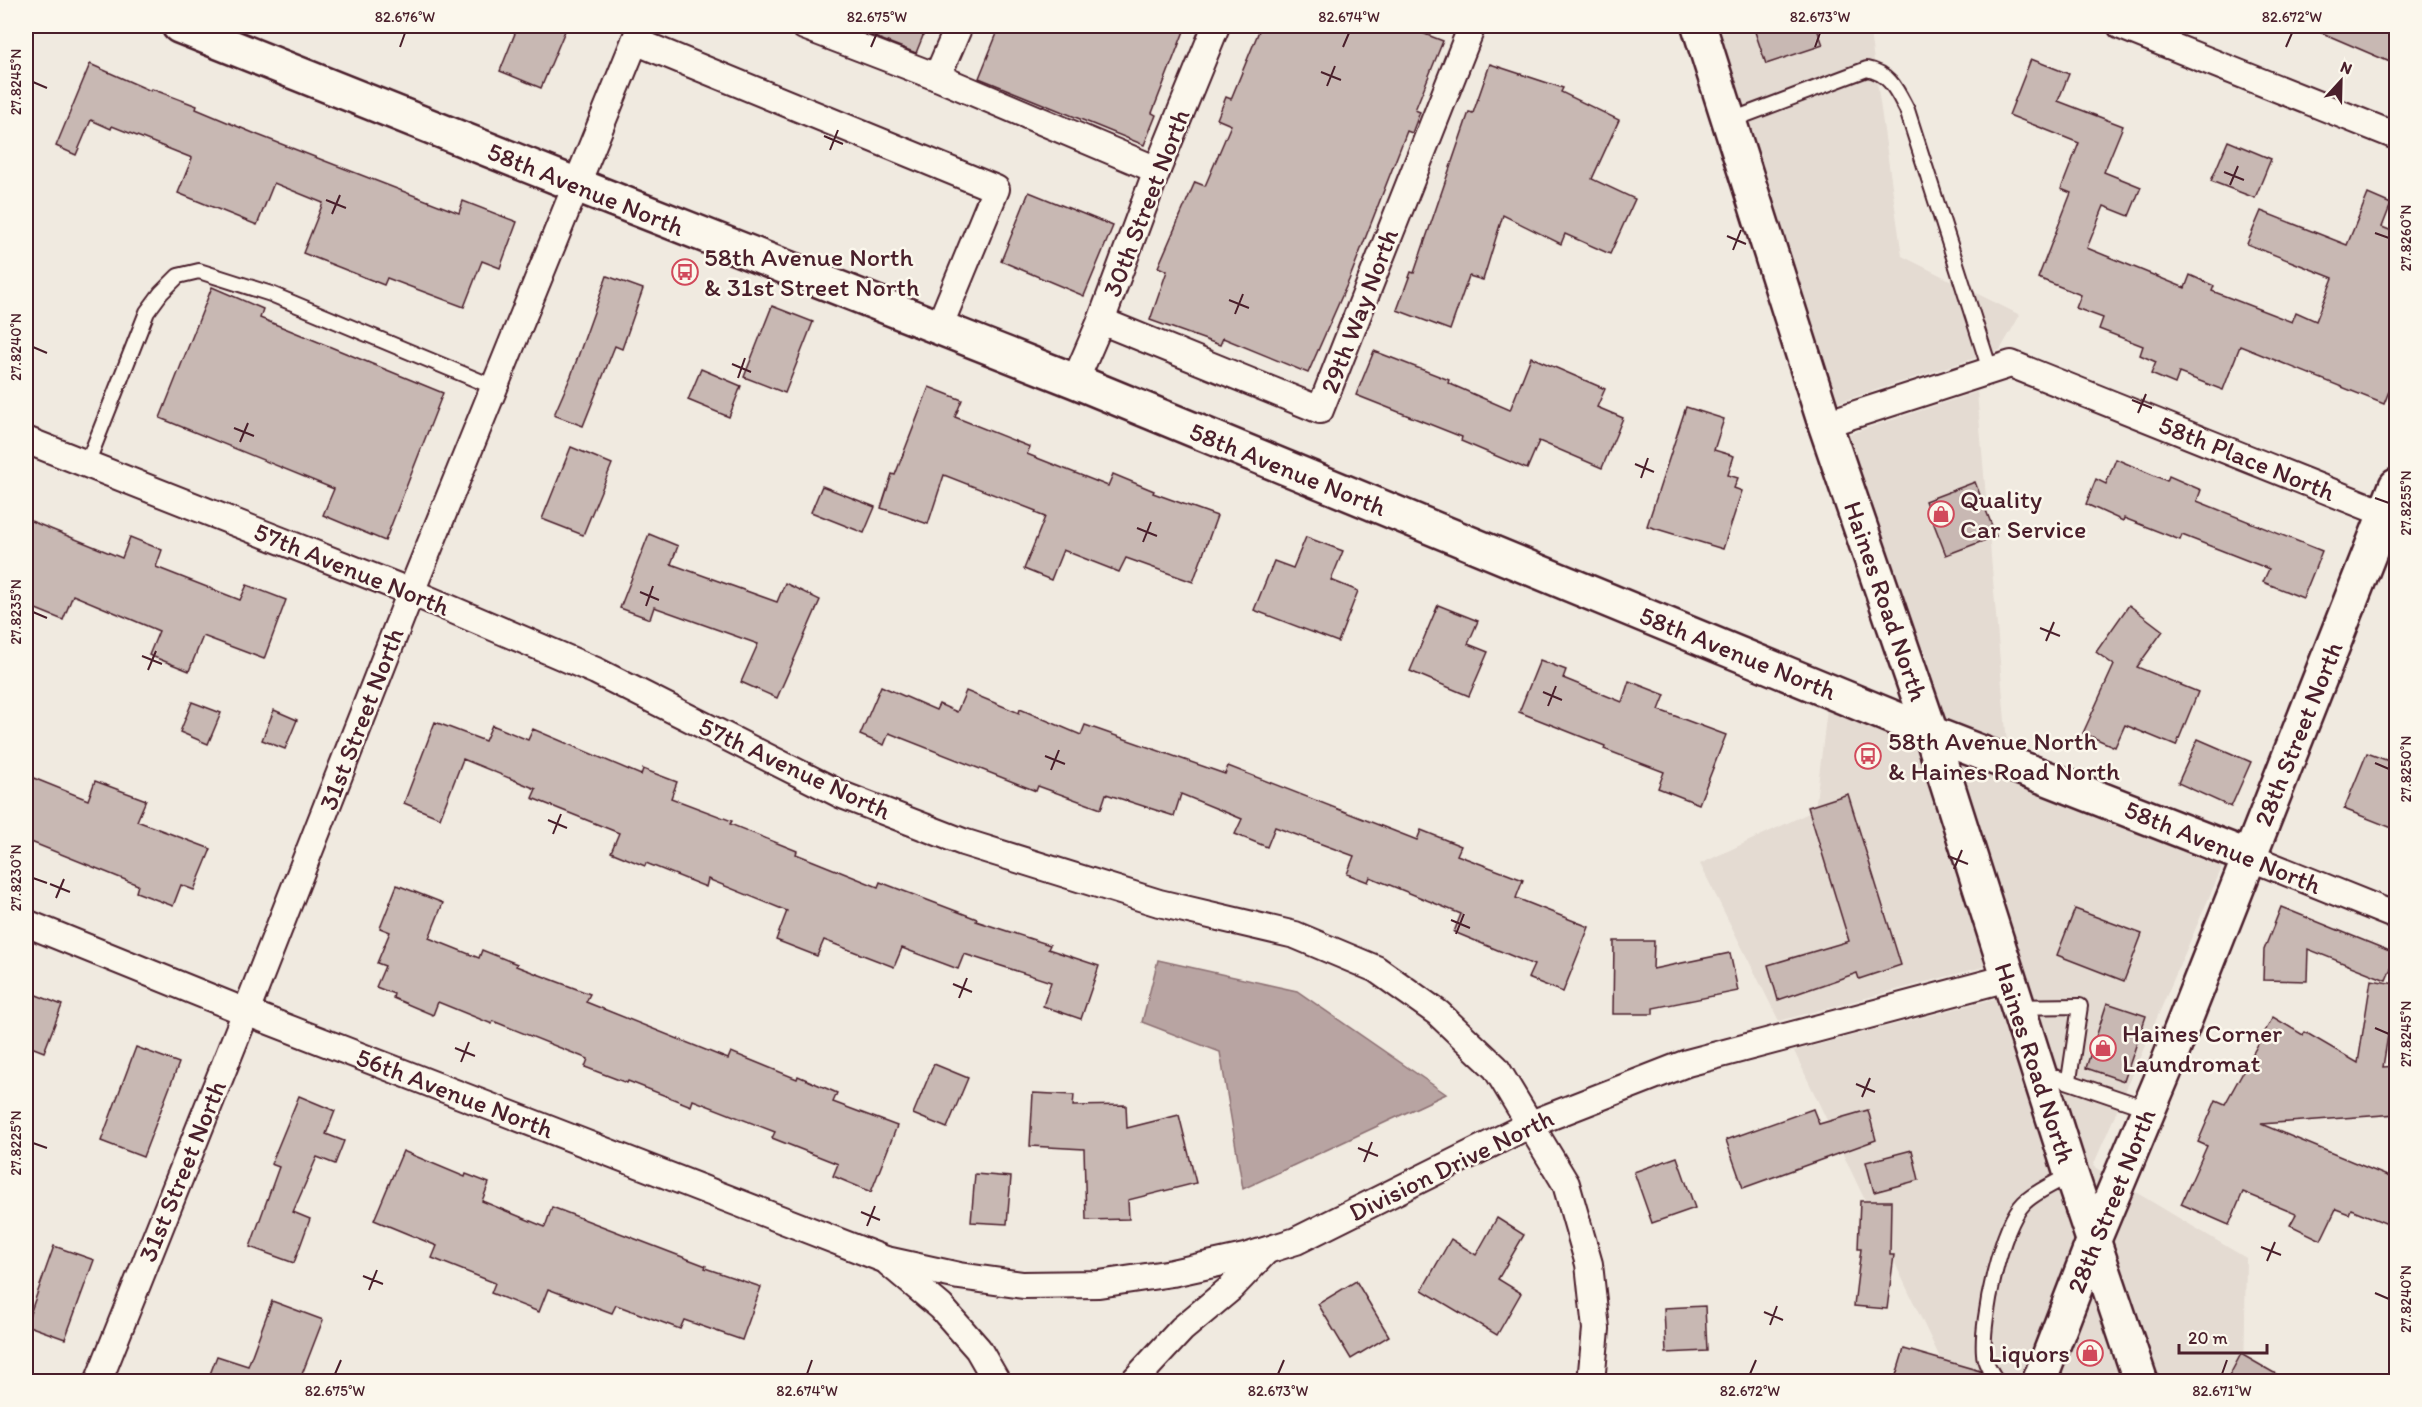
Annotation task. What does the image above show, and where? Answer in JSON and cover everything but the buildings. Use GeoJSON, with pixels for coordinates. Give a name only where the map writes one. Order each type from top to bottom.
{"type":"FeatureCollection","features":[{"type":"Feature","properties":{"kind":"street","name":"58th Avenue North"},"geometry":{"type":"LineString","coordinates":[[179,26],[1075,381],[1931,733],[2397,916]]}},
{"type":"Feature","properties":{"kind":"street"},"geometry":{"type":"LineString","coordinates":[[804,26],[938,77],[1157,170]]}},
{"type":"Feature","properties":{"kind":"street"},"geometry":{"type":"LineString","coordinates":[[938,77],[959,26]]}},
{"type":"Feature","properties":{"kind":"street","name":"30th Street North"},"geometry":{"type":"LineString","coordinates":[[1075,381],[1101,321],[1157,170],[1216,26]]}},
{"type":"Feature","properties":{"kind":"street","name":"29th Way North"},"geometry":{"type":"LineString","coordinates":[[1101,321],[1320,410],[1472,26]]}},
{"type":"Feature","properties":{"kind":"street","name":"Haines Road North"},"geometry":{"type":"LineString","coordinates":[[1699,26],[1825,424],[1931,733],[2012,992],[2053,1076],[2071,1174],[2141,1382]]}},
{"type":"Feature","properties":{"kind":"street"},"geometry":{"type":"LineString","coordinates":[[2121,26],[2397,136]]}},
{"type":"Feature","properties":{"kind":"street","name":"31st Street North"},"geometry":{"type":"LineString","coordinates":[[98,1382],[411,592],[638,33]]}},
{"type":"Feature","properties":{"kind":"street"},"geometry":{"type":"LineString","coordinates":[[638,33],[996,189],[939,327]]}},
{"type":"Feature","properties":{"kind":"street","name":"58th Place North"},"geometry":{"type":"LineString","coordinates":[[1825,424],[2011,364],[2393,506]]}},
{"type":"Feature","properties":{"kind":"street","name":"57th Avenue North"},"geometry":{"type":"LineString","coordinates":[[26,440],[411,592],[596,671],[853,800],[963,842],[1159,903],[1295,935],[1376,969],[1438,1013],[1496,1068],[1566,1184],[1589,1264],[1596,1329],[1591,1382]]}},
{"type":"Feature","properties":{"kind":"street","name":"28th Street North"},"geometry":{"type":"LineString","coordinates":[[2039,1382],[2093,1242],[2393,506]]}},
{"type":"Feature","properties":{"kind":"street","name":"56th Avenue North"},"geometry":{"type":"LineString","coordinates":[[26,923],[246,1012],[886,1260]]}},
{"type":"Feature","properties":{"kind":"street","name":"Division Drive North"},"geometry":{"type":"LineString","coordinates":[[886,1260],[959,1276],[1023,1285],[1099,1284],[1172,1273],[1296,1241],[1531,1124],[1687,1063],[2012,992]]}},
{"type":"Feature","properties":{"kind":"street"},"geometry":{"type":"LineString","coordinates":[[1133,1382],[1182,1329],[1230,1288],[1267,1250]]}},
{"type":"Feature","properties":{"kind":"street"},"geometry":{"type":"LineString","coordinates":[[886,1260],[942,1307],[978,1349],[997,1382]]}},
{"type":"Feature","properties":{"kind":"lane"},"geometry":{"type":"LineString","coordinates":[[1729,121],[1867,69],[1878,71],[1892,81],[1907,110],[1990,370]]}},
{"type":"Feature","properties":{"kind":"lane"},"geometry":{"type":"LineString","coordinates":[[87,464],[147,312],[178,276],[199,271],[271,294],[494,387]]}},
{"type":"Feature","properties":{"kind":"lane"},"geometry":{"type":"LineString","coordinates":[[2012,992],[2080,1006],[2053,1076],[2149,1109]]}},
{"type":"Feature","properties":{"kind":"lane"},"geometry":{"type":"LineString","coordinates":[[1997,1382],[1984,1355],[1984,1325],[2000,1252],[2012,1218],[2024,1202],[2071,1174]]}},
{"type":"Feature","properties":{"kind":"shaded area"},"geometry":{"type":"Polygon","coordinates":[[[1716,26],[1869,26],[1902,256],[2020,315],[2000,350],[1836,403],[1716,26]]]}},
{"type":"Feature","properties":{"kind":"shaded area"},"geometry":{"type":"Polygon","coordinates":[[[1977,392],[2007,744],[1944,719],[1846,435],[1977,392]]]}},
{"type":"Feature","properties":{"kind":"shaded area"},"geometry":{"type":"Polygon","coordinates":[[[1827,709],[1919,746],[1987,966],[1779,1021],[1700,864],[1815,810],[1827,709]]]}},
{"type":"Feature","properties":{"kind":"shaded area"},"geometry":{"type":"Polygon","coordinates":[[[1957,761],[2223,865],[2093,1166],[2105,1174],[2096,1197],[1957,761]]]}},
{"type":"Feature","properties":{"kind":"shaded area"},"geometry":{"type":"Polygon","coordinates":[[[1158,960],[1297,991],[1446,1094],[1243,1189],[1220,1052],[1142,1022],[1158,960]]]}},
{"type":"Feature","properties":{"kind":"shaded area"},"geometry":{"type":"Polygon","coordinates":[[[1997,998],[2076,1242],[2023,1381],[1951,1381],[1794,1051],[1997,998]]]}},
{"type":"Feature","properties":{"kind":"shaded area"},"geometry":{"type":"Polygon","coordinates":[[[2132,1190],[2246,1258],[2244,1381],[2158,1381],[2110,1241],[2132,1190]]]}},
{"type":"Feature","properties":{"kind":"shaded area"},"geometry":{"type":"Polygon","coordinates":[[[2092,1287],[2124,1381],[2056,1381],[2092,1287]]]}},
{"type":"Feature","properties":{"kind":"place","name":"58th Avenue North & 31st Street North"},"geometry":{"type":"Point","coordinates":[685,272]}},
{"type":"Feature","properties":{"kind":"place","name":"Quality Car Service"},"geometry":{"type":"Point","coordinates":[1941,514]}},
{"type":"Feature","properties":{"kind":"place","name":"58th Avenue North & Haines Road North"},"geometry":{"type":"Point","coordinates":[1868,756]}},
{"type":"Feature","properties":{"kind":"place","name":"Haines Corner Laundromat"},"geometry":{"type":"Point","coordinates":[2103,1048]}},
{"type":"Feature","properties":{"kind":"place","name":"Liquors"},"geometry":{"type":"Point","coordinates":[2090,1353]}}]}
